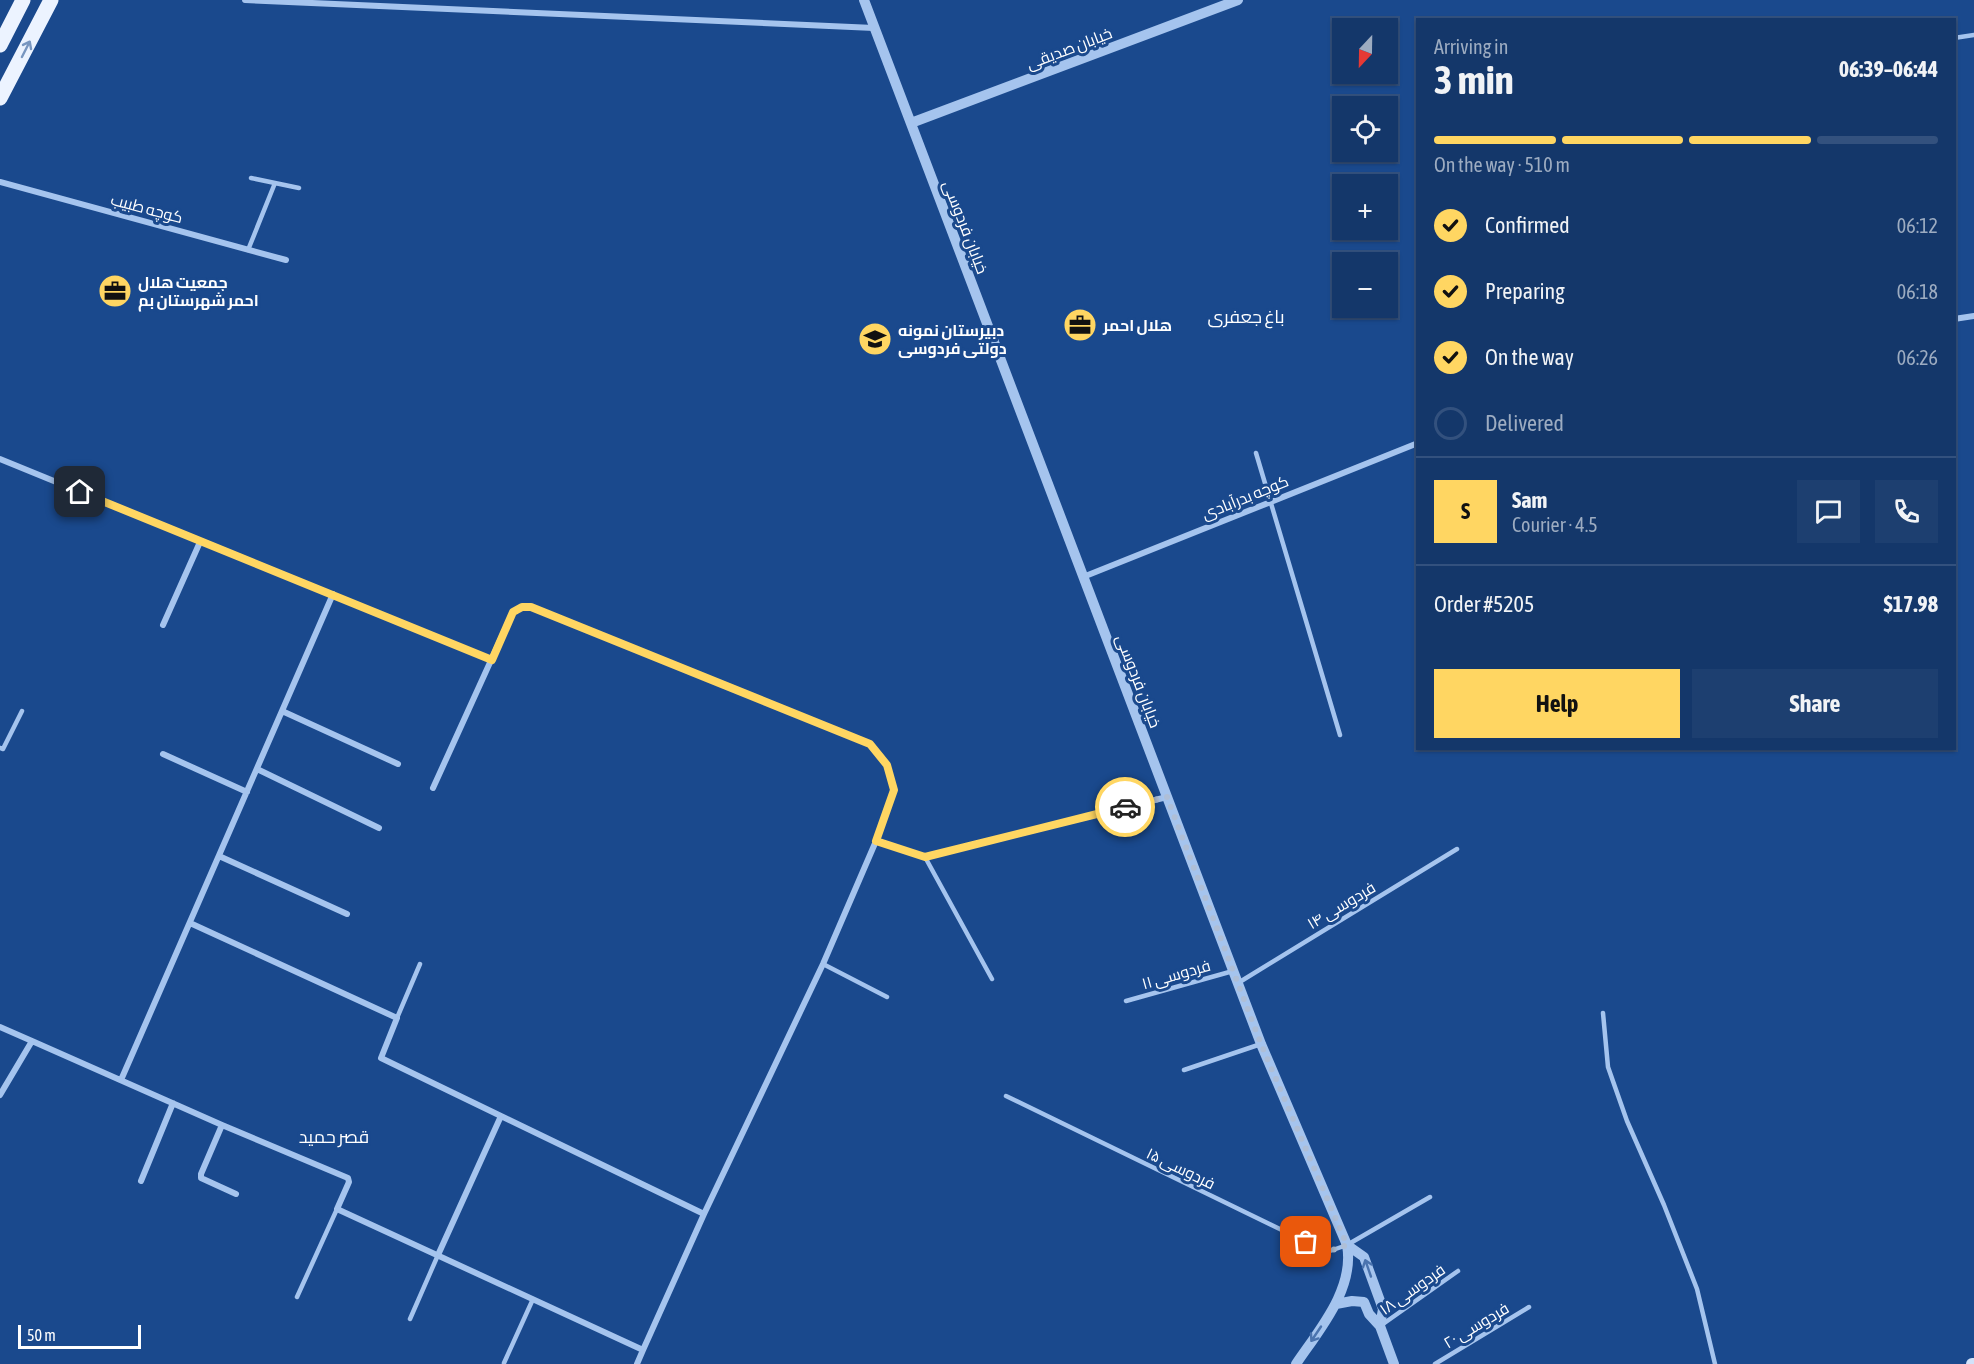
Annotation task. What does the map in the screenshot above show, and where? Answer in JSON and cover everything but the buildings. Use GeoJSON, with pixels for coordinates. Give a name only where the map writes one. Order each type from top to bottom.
{"type":"FeatureCollection","features":[{"type":"Feature","properties":{"kind":"main road"},"geometry":{"type":"LineString","coordinates":[[0,45],[23,0]]}},
{"type":"Feature","properties":{"kind":"main road"},"geometry":{"type":"LineString","coordinates":[[0,98],[51,0]]}},
{"type":"Feature","properties":{"kind":"street"},"geometry":{"type":"LineString","coordinates":[[245,0],[874,28]]}},
{"type":"Feature","properties":{"kind":"street","name":"خیابان فردوسی"},"geometry":{"type":"LineString","coordinates":[[864,0],[1261,1044],[1347,1245],[1364,1257],[1383,1309],[1380,1326],[1394,1364]]}},
{"type":"Feature","properties":{"kind":"street","name":"خیابان صدیقی"},"geometry":{"type":"LineString","coordinates":[[910,123],[1238,0]]}},
{"type":"Feature","properties":{"kind":"street","name":"کوچه طبیب"},"geometry":{"type":"LineString","coordinates":[[0,182],[286,260]]}},
{"type":"Feature","properties":{"kind":"street"},"geometry":{"type":"LineString","coordinates":[[1956,319],[1974,316]]}},
{"type":"Feature","properties":{"kind":"street","name":"کوچه بدرآبادی"},"geometry":{"type":"LineString","coordinates":[[1083,577],[1416,444]]}},
{"type":"Feature","properties":{"kind":"street"},"geometry":{"type":"LineString","coordinates":[[0,459],[492,660]]}},
{"type":"Feature","properties":{"kind":"street"},"geometry":{"type":"LineString","coordinates":[[162,625],[200,542]]}},
{"type":"Feature","properties":{"kind":"street"},"geometry":{"type":"LineString","coordinates":[[121,1080],[333,594]]}},
{"type":"Feature","properties":{"kind":"street"},"geometry":{"type":"LineString","coordinates":[[433,788],[513,612],[522,607],[531,607],[870,744],[887,765],[894,790],[876,841],[823,963],[704,1214],[637,1364]]}},
{"type":"Feature","properties":{"kind":"street"},"geometry":{"type":"LineString","coordinates":[[282,711],[398,764]]}},
{"type":"Feature","properties":{"kind":"street"},"geometry":{"type":"LineString","coordinates":[[163,754],[247,792]]}},
{"type":"Feature","properties":{"kind":"street"},"geometry":{"type":"LineString","coordinates":[[257,769],[379,828]]}},
{"type":"Feature","properties":{"kind":"street"},"geometry":{"type":"LineString","coordinates":[[876,841],[925,857],[1167,797]]}},
{"type":"Feature","properties":{"kind":"street"},"geometry":{"type":"LineString","coordinates":[[219,856],[347,914]]}},
{"type":"Feature","properties":{"kind":"street"},"geometry":{"type":"LineString","coordinates":[[190,923],[398,1018],[381,1058],[704,1214]]}},
{"type":"Feature","properties":{"kind":"street"},"geometry":{"type":"LineString","coordinates":[[0,1027],[348,1178],[349,1182],[337,1209],[643,1350]]}},
{"type":"Feature","properties":{"kind":"street"},"geometry":{"type":"LineString","coordinates":[[0,1095],[32,1041]]}},
{"type":"Feature","properties":{"kind":"street"},"geometry":{"type":"LineString","coordinates":[[141,1181],[173,1103]]}},
{"type":"Feature","properties":{"kind":"street"},"geometry":{"type":"LineString","coordinates":[[438,1255],[501,1116]]}},
{"type":"Feature","properties":{"kind":"street"},"geometry":{"type":"LineString","coordinates":[[222,1125],[201,1178],[236,1194]]}},
{"type":"Feature","properties":{"kind":"street"},"geometry":{"type":"LineString","coordinates":[[1296,1364],[1336,1304],[1350,1262],[1347,1245]]}},
{"type":"Feature","properties":{"kind":"street"},"geometry":{"type":"LineString","coordinates":[[1336,1304],[1352,1300],[1364,1302],[1369,1314],[1380,1326]]}},
{"type":"Feature","properties":{"kind":"lane"},"geometry":{"type":"LineString","coordinates":[[1956,38],[1974,35]]}},
{"type":"Feature","properties":{"kind":"lane"},"geometry":{"type":"LineString","coordinates":[[251,178],[299,188]]}},
{"type":"Feature","properties":{"kind":"lane"},"geometry":{"type":"LineString","coordinates":[[248,250],[275,183]]}},
{"type":"Feature","properties":{"kind":"lane"},"geometry":{"type":"LineString","coordinates":[[1256,453],[1340,735]]}},
{"type":"Feature","properties":{"kind":"lane"},"geometry":{"type":"LineString","coordinates":[[0,748],[3,749],[22,711]]}},
{"type":"Feature","properties":{"kind":"lane","name":"فردوسی ۱۴"},"geometry":{"type":"LineString","coordinates":[[1238,983],[1457,849]]}},
{"type":"Feature","properties":{"kind":"lane"},"geometry":{"type":"LineString","coordinates":[[925,857],[992,979]]}},
{"type":"Feature","properties":{"kind":"lane"},"geometry":{"type":"LineString","coordinates":[[823,963],[886,997]]}},
{"type":"Feature","properties":{"kind":"lane"},"geometry":{"type":"LineString","coordinates":[[398,1018],[420,964]]}},
{"type":"Feature","properties":{"kind":"lane","name":"فردوسی ۱۱"},"geometry":{"type":"LineString","coordinates":[[1126,1001],[1233,971]]}},
{"type":"Feature","properties":{"kind":"lane"},"geometry":{"type":"LineString","coordinates":[[1603,1013],[1608,1067],[1627,1121],[1664,1205],[1697,1289],[1715,1364]]}},
{"type":"Feature","properties":{"kind":"lane"},"geometry":{"type":"LineString","coordinates":[[1184,1070],[1261,1044]]}},
{"type":"Feature","properties":{"kind":"lane","name":"فردوسی ۱۵"},"geometry":{"type":"LineString","coordinates":[[1006,1096],[1327,1252],[1347,1245]]}},
{"type":"Feature","properties":{"kind":"lane"},"geometry":{"type":"LineString","coordinates":[[1347,1245],[1430,1197]]}},
{"type":"Feature","properties":{"kind":"lane"},"geometry":{"type":"LineString","coordinates":[[297,1297],[337,1209]]}},
{"type":"Feature","properties":{"kind":"lane"},"geometry":{"type":"LineString","coordinates":[[410,1319],[438,1255]]}},
{"type":"Feature","properties":{"kind":"lane","name":"فردوسی ۱۸"},"geometry":{"type":"LineString","coordinates":[[1380,1326],[1458,1271]]}},
{"type":"Feature","properties":{"kind":"lane"},"geometry":{"type":"LineString","coordinates":[[504,1364],[533,1299]]}},
{"type":"Feature","properties":{"kind":"lane","name":"فردوسی ۲۰"},"geometry":{"type":"LineString","coordinates":[[1435,1364],[1529,1307]]}},
{"type":"Feature","properties":{"kind":"way so far"},"geometry":{"type":"LineString","coordinates":[[1125,807],[1167,797],[1261,1044],[1347,1245],[1327,1252],[1306,1242]]}},
{"type":"Feature","properties":{"kind":"place","name":"جمعیت هلال احمر شهرستان بم"},"geometry":{"type":"Point","coordinates":[115,291]}},
{"type":"Feature","properties":{"kind":"place","name":"هلال احمر"},"geometry":{"type":"Point","coordinates":[1080,325]}},
{"type":"Feature","properties":{"kind":"place","name":"دبیرستان نمونه دولتی فردوسی"},"geometry":{"type":"Point","coordinates":[875,339]}},
{"type":"Feature","properties":{"kind":"district","name":"باغ جعفری"},"geometry":{"type":"Point","coordinates":[1246,316]}},
{"type":"Feature","properties":{"kind":"district","name":"قصر حمید"},"geometry":{"type":"Point","coordinates":[334,1136]}},
{"type":"Feature","properties":{"kind":"route"},"geometry":{"type":"LineString","coordinates":[[80,492],[492,660],[513,612],[522,607],[531,607],[870,744],[887,765],[894,790],[876,841],[925,857],[1125,807]]}}]}
